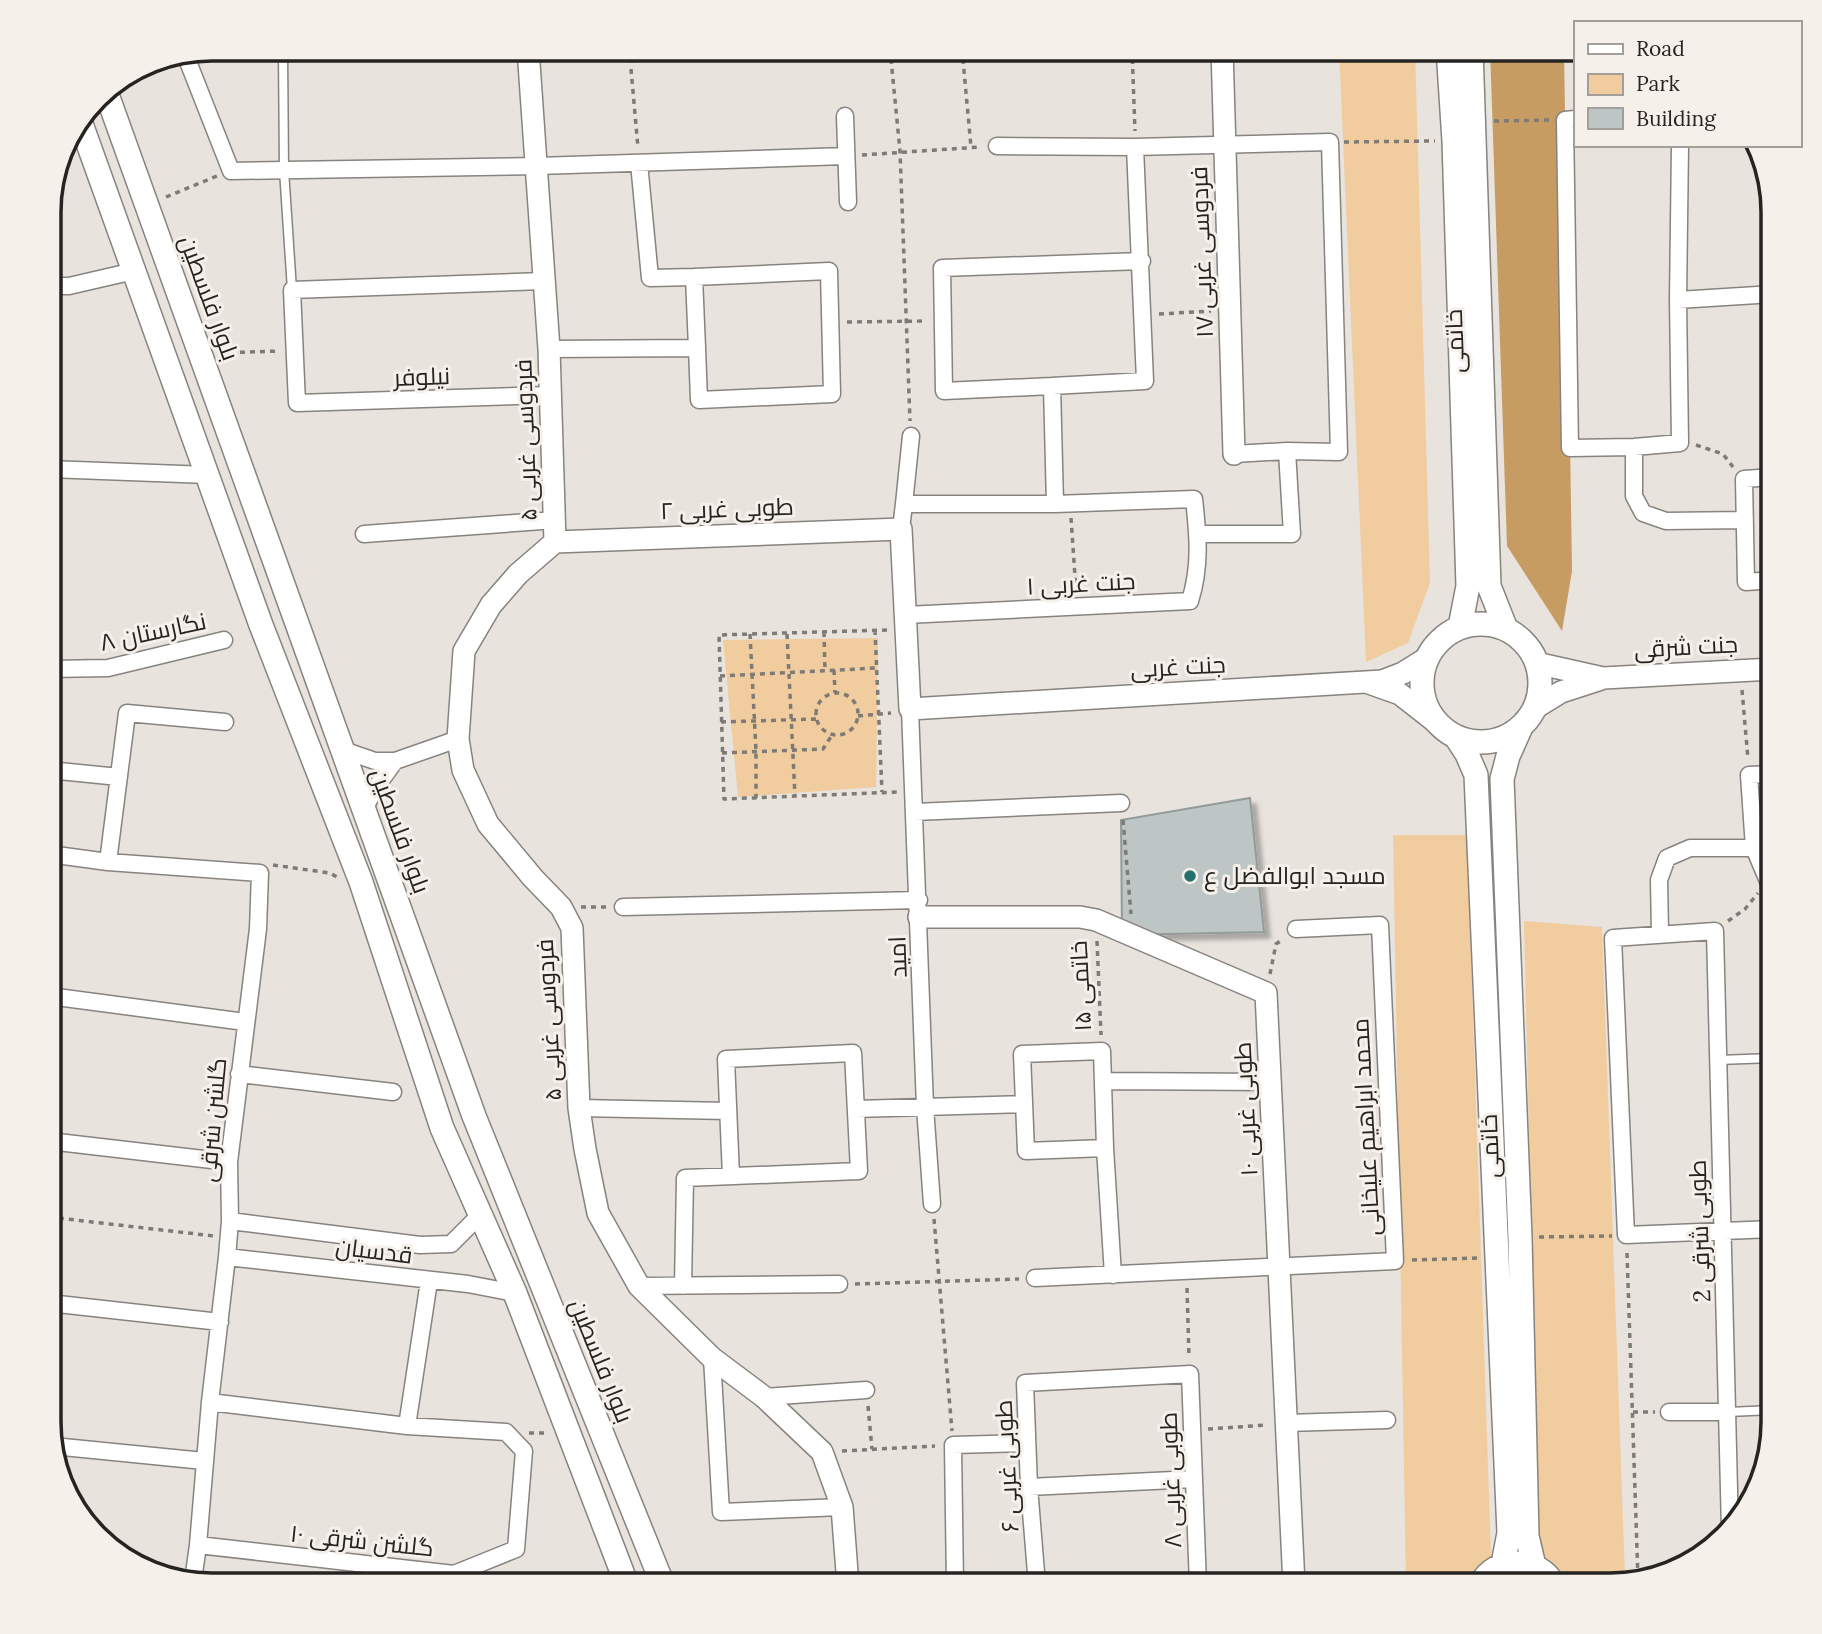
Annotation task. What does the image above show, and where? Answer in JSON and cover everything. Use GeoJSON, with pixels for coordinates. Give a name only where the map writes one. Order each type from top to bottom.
{"type":"FeatureCollection","features":[{"type":"Feature","properties":{"kind":"main road","name":"خاتمی"},"geometry":{"type":"LineString","coordinates":[[1449,61],[1454,141],[1468,586],[1460,627]]}},
{"type":"Feature","properties":{"kind":"main road","name":"خاتمی"},"geometry":{"type":"LineString","coordinates":[[1472,61],[1489,586],[1506,629]]}},
{"type":"Feature","properties":{"kind":"main road","name":"بلوار فلسطین"},"geometry":{"type":"LineString","coordinates":[[110,102],[474,1116],[658,1573]]}},
{"type":"Feature","properties":{"kind":"main road"},"geometry":{"type":"LineString","coordinates":[[84,133],[261,625],[361,882],[442,1128],[515,1293],[622,1573]]}},
{"type":"Feature","properties":{"kind":"main road"},"geometry":{"type":"LineString","coordinates":[[1475,624],[1506,629],[1524,643],[1536,663],[1540,678],[1535,708],[1521,727],[1506,736],[1490,741],[1472,742],[1455,737],[1437,723],[1427,708],[1422,692],[1422,674],[1427,658],[1435,645],[1460,627],[1475,624]]}},
{"type":"Feature","properties":{"kind":"main road","name":"خاتمی"},"geometry":{"type":"LineString","coordinates":[[1521,727],[1508,756],[1502,779],[1520,1238],[1527,1536],[1534,1566]]}},
{"type":"Feature","properties":{"kind":"main road","name":"خاتمی"},"geometry":{"type":"LineString","coordinates":[[1455,737],[1467,754],[1476,775],[1510,1533],[1503,1564]]}},
{"type":"Feature","properties":{"kind":"main road"},"geometry":{"type":"LineString","coordinates":[[442,1128],[474,1116]]}},
{"type":"Feature","properties":{"kind":"main road"},"geometry":{"type":"LineString","coordinates":[[1490,1573],[1503,1564],[1514,1562],[1534,1566],[1545,1573]]}},
{"type":"Feature","properties":{"kind":"street","name":"فردوسی غربی ۱۷"},"geometry":{"type":"LineString","coordinates":[[1222,61],[1234,454]]}},
{"type":"Feature","properties":{"kind":"street","name":"فردوسی غربی ۵"},"geometry":{"type":"LineString","coordinates":[[529,62],[550,349],[555,542],[518,574],[500,595],[464,651],[458,739],[463,770],[488,824],[561,907],[572,928],[579,1108],[598,1213],[639,1286],[712,1358],[764,1396],[822,1452],[842,1507],[847,1573]]}},
{"type":"Feature","properties":{"kind":"street"},"geometry":{"type":"LineString","coordinates":[[189,63],[231,171],[537,166],[846,156]]}},
{"type":"Feature","properties":{"kind":"street"},"geometry":{"type":"LineString","coordinates":[[845,116],[848,202]]}},
{"type":"Feature","properties":{"kind":"street"},"geometry":{"type":"LineString","coordinates":[[1570,120],[1570,448],[1680,443],[1680,147]]}},
{"type":"Feature","properties":{"kind":"street"},"geometry":{"type":"LineString","coordinates":[[996,146],[1330,142],[1339,452],[1234,454]]}},
{"type":"Feature","properties":{"kind":"street"},"geometry":{"type":"LineString","coordinates":[[1135,146],[1142,261],[1145,381],[944,391],[942,268],[1142,261]]}},
{"type":"Feature","properties":{"kind":"street"},"geometry":{"type":"LineString","coordinates":[[639,163],[650,278],[829,271],[832,394],[699,400],[694,277]]}},
{"type":"Feature","properties":{"kind":"street"},"geometry":{"type":"LineString","coordinates":[[62,286],[134,271]]}},
{"type":"Feature","properties":{"kind":"street"},"geometry":{"type":"LineString","coordinates":[[295,350],[292,290],[543,281]]}},
{"type":"Feature","properties":{"kind":"street"},"geometry":{"type":"LineString","coordinates":[[1678,300],[1760,295]]}},
{"type":"Feature","properties":{"kind":"street"},"geometry":{"type":"LineString","coordinates":[[550,349],[697,348]]}},
{"type":"Feature","properties":{"kind":"street","name":"نیلوفر"},"geometry":{"type":"LineString","coordinates":[[295,350],[297,403],[550,396]]}},
{"type":"Feature","properties":{"kind":"street"},"geometry":{"type":"LineString","coordinates":[[1052,386],[1063,503]]}},
{"type":"Feature","properties":{"kind":"street"},"geometry":{"type":"LineString","coordinates":[[910,709],[901,529],[911,436]]}},
{"type":"Feature","properties":{"kind":"street"},"geometry":{"type":"LineString","coordinates":[[1634,447],[1634,496],[1643,513],[1666,521],[1745,520]]}},
{"type":"Feature","properties":{"kind":"street"},"geometry":{"type":"LineString","coordinates":[[904,504],[1194,499],[1198,534],[1292,534],[1287,451]]}},
{"type":"Feature","properties":{"kind":"street"},"geometry":{"type":"LineString","coordinates":[[62,469],[208,475]]}},
{"type":"Feature","properties":{"kind":"street"},"geometry":{"type":"LineString","coordinates":[[1760,478],[1744,479],[1746,582],[1760,581]]}},
{"type":"Feature","properties":{"kind":"street"},"geometry":{"type":"LineString","coordinates":[[364,534],[556,520]]}},
{"type":"Feature","properties":{"kind":"street","name":"طوبی غربی ۲"},"geometry":{"type":"LineString","coordinates":[[555,542],[901,529]]}},
{"type":"Feature","properties":{"kind":"street","name":"جنت غربی ۱"},"geometry":{"type":"LineString","coordinates":[[906,622],[1077,607],[1190,601],[1198,576],[1198,534]]}},
{"type":"Feature","properties":{"kind":"street","name":"نگارستان ۸"},"geometry":{"type":"LineString","coordinates":[[62,669],[108,668],[224,640]]}},
{"type":"Feature","properties":{"kind":"street"},"geometry":{"type":"LineString","coordinates":[[1367,682],[1382,681],[1403,673],[1427,658]]}},
{"type":"Feature","properties":{"kind":"street"},"geometry":{"type":"LineString","coordinates":[[1536,663],[1603,678]]}},
{"type":"Feature","properties":{"kind":"street","name":"جنت شرقی"},"geometry":{"type":"LineString","coordinates":[[1603,678],[1760,670]]}},
{"type":"Feature","properties":{"kind":"street"},"geometry":{"type":"LineString","coordinates":[[1535,708],[1561,692],[1603,678]]}},
{"type":"Feature","properties":{"kind":"street","name":"جنت غربی"},"geometry":{"type":"LineString","coordinates":[[910,709],[1367,682],[1400,694],[1437,723]]}},
{"type":"Feature","properties":{"kind":"street","name":"امید"},"geometry":{"type":"LineString","coordinates":[[910,709],[925,1107],[932,1204]]}},
{"type":"Feature","properties":{"kind":"street"},"geometry":{"type":"LineString","coordinates":[[108,862],[127,713],[225,722]]}},
{"type":"Feature","properties":{"kind":"street"},"geometry":{"type":"LineString","coordinates":[[343,750],[375,761],[395,761],[458,739]]}},
{"type":"Feature","properties":{"kind":"street"},"geometry":{"type":"LineString","coordinates":[[365,808],[395,761]]}},
{"type":"Feature","properties":{"kind":"street"},"geometry":{"type":"LineString","coordinates":[[62,771],[119,777]]}},
{"type":"Feature","properties":{"kind":"street"},"geometry":{"type":"LineString","coordinates":[[1760,775],[1749,775],[1754,848],[1761,861]]}},
{"type":"Feature","properties":{"kind":"street"},"geometry":{"type":"LineString","coordinates":[[915,812],[1121,803]]}},
{"type":"Feature","properties":{"kind":"street"},"geometry":{"type":"LineString","coordinates":[[1660,934],[1659,880],[1667,859],[1690,848],[1754,848]]}},
{"type":"Feature","properties":{"kind":"street"},"geometry":{"type":"LineString","coordinates":[[62,856],[108,862],[260,873]]}},
{"type":"Feature","properties":{"kind":"street","name":"گلشن شرقی"},"geometry":{"type":"LineString","coordinates":[[194,1571],[227,1257],[229,1162],[258,929],[260,873]]}},
{"type":"Feature","properties":{"kind":"street"},"geometry":{"type":"LineString","coordinates":[[623,907],[919,908],[1080,917],[1096,920],[1266,993]]}},
{"type":"Feature","properties":{"kind":"street","name":"محمد ابراهیم علیخانی"},"geometry":{"type":"LineString","coordinates":[[1035,1278],[1395,1261],[1380,925],[1296,929]]}},
{"type":"Feature","properties":{"kind":"street"},"geometry":{"type":"LineString","coordinates":[[1715,931],[1613,938],[1626,1235],[1761,1229]]}},
{"type":"Feature","properties":{"kind":"street","name":"طوبی شرقی 2"},"geometry":{"type":"LineString","coordinates":[[1715,931],[1730,1513]]}},
{"type":"Feature","properties":{"kind":"street","name":"طوبی غربی ۱۰"},"geometry":{"type":"LineString","coordinates":[[1266,993],[1293,1573]]}},
{"type":"Feature","properties":{"kind":"street"},"geometry":{"type":"LineString","coordinates":[[62,998],[246,1022]]}},
{"type":"Feature","properties":{"kind":"street"},"geometry":{"type":"LineString","coordinates":[[1105,1148],[1026,1150],[1023,1054],[1102,1051],[1113,1275]]}},
{"type":"Feature","properties":{"kind":"street"},"geometry":{"type":"LineString","coordinates":[[683,1286],[685,1178],[859,1171],[853,1053],[726,1059],[731,1176]]}},
{"type":"Feature","properties":{"kind":"street"},"geometry":{"type":"LineString","coordinates":[[239,1074],[393,1092]]}},
{"type":"Feature","properties":{"kind":"street"},"geometry":{"type":"LineString","coordinates":[[1103,1081],[1271,1082]]}},
{"type":"Feature","properties":{"kind":"street"},"geometry":{"type":"LineString","coordinates":[[856,1109],[1024,1104]]}},
{"type":"Feature","properties":{"kind":"street"},"geometry":{"type":"LineString","coordinates":[[579,1108],[728,1111]]}},
{"type":"Feature","properties":{"kind":"street"},"geometry":{"type":"LineString","coordinates":[[62,1143],[229,1162]]}},
{"type":"Feature","properties":{"kind":"street","name":"قدسیان"},"geometry":{"type":"LineString","coordinates":[[229,1229],[420,1245],[451,1244],[481,1214]]}},
{"type":"Feature","properties":{"kind":"street","name":"قدسیان"},"geometry":{"type":"LineString","coordinates":[[227,1257],[468,1284],[515,1293]]}},
{"type":"Feature","properties":{"kind":"street"},"geometry":{"type":"LineString","coordinates":[[408,1426],[429,1280]]}},
{"type":"Feature","properties":{"kind":"street"},"geometry":{"type":"LineString","coordinates":[[639,1286],[839,1284]]}},
{"type":"Feature","properties":{"kind":"street"},"geometry":{"type":"LineString","coordinates":[[62,1304],[220,1322]]}},
{"type":"Feature","properties":{"kind":"street"},"geometry":{"type":"LineString","coordinates":[[712,1358],[720,1512],[842,1507]]}},
{"type":"Feature","properties":{"kind":"street","name":"طوبی غربی ۸"},"geometry":{"type":"LineString","coordinates":[[1190,1374],[1198,1573]]}},
{"type":"Feature","properties":{"kind":"street","name":"طوبی غربی ۶"},"geometry":{"type":"LineString","coordinates":[[1036,1573],[1024,1383],[1190,1374]]}},
{"type":"Feature","properties":{"kind":"street"},"geometry":{"type":"LineString","coordinates":[[764,1396],[866,1390]]}},
{"type":"Feature","properties":{"kind":"street"},"geometry":{"type":"LineString","coordinates":[[210,1402],[408,1426],[506,1432]]}},
{"type":"Feature","properties":{"kind":"street"},"geometry":{"type":"LineString","coordinates":[[1669,1412],[1728,1412]]}},
{"type":"Feature","properties":{"kind":"street"},"geometry":{"type":"LineString","coordinates":[[1286,1423],[1387,1420]]}},
{"type":"Feature","properties":{"kind":"street","name":"گلشن شرقی ۱۰"},"geometry":{"type":"LineString","coordinates":[[456,1573],[516,1549],[524,1451],[506,1432]]}},
{"type":"Feature","properties":{"kind":"street"},"geometry":{"type":"LineString","coordinates":[[955,1573],[953,1445],[1027,1443]]}},
{"type":"Feature","properties":{"kind":"street"},"geometry":{"type":"LineString","coordinates":[[64,1447],[204,1461]]}},
{"type":"Feature","properties":{"kind":"street"},"geometry":{"type":"LineString","coordinates":[[1029,1486],[1194,1479]]}},
{"type":"Feature","properties":{"kind":"street","name":"گلشن شرقی ۱۰"},"geometry":{"type":"LineString","coordinates":[[198,1545],[445,1573]]}},
{"type":"Feature","properties":{"kind":"lane"},"geometry":{"type":"LineString","coordinates":[[283,62],[284,170],[292,290]]}},
{"type":"Feature","properties":{"kind":"lane"},"geometry":{"type":"LineString","coordinates":[[1718,1060],[1761,1058]]}},
{"type":"Feature","properties":{"kind":"lane"},"geometry":{"type":"LineString","coordinates":[[1728,1412],[1761,1411]]}},
{"type":"Feature","properties":{"kind":"path"},"geometry":{"type":"LineString","coordinates":[[963,61],[971,147]]}},
{"type":"Feature","properties":{"kind":"path"},"geometry":{"type":"LineString","coordinates":[[1132,61],[1135,146]]}},
{"type":"Feature","properties":{"kind":"path"},"geometry":{"type":"LineString","coordinates":[[631,62],[639,163]]}},
{"type":"Feature","properties":{"kind":"path"},"geometry":{"type":"LineString","coordinates":[[891,62],[900,151],[911,436]]}},
{"type":"Feature","properties":{"kind":"path"},"geometry":{"type":"LineString","coordinates":[[1475,121],[1570,120]]}},
{"type":"Feature","properties":{"kind":"path"},"geometry":{"type":"LineString","coordinates":[[1330,142],[1454,141]]}},
{"type":"Feature","properties":{"kind":"path"},"geometry":{"type":"LineString","coordinates":[[846,156],[996,146]]}},
{"type":"Feature","properties":{"kind":"path"},"geometry":{"type":"LineString","coordinates":[[148,204],[231,171]]}},
{"type":"Feature","properties":{"kind":"path"},"geometry":{"type":"LineString","coordinates":[[1143,315],[1230,309]]}},
{"type":"Feature","properties":{"kind":"path"},"geometry":{"type":"LineString","coordinates":[[831,322],[942,321]]}},
{"type":"Feature","properties":{"kind":"path"},"geometry":{"type":"LineString","coordinates":[[201,354],[295,350]]}},
{"type":"Feature","properties":{"kind":"path"},"geometry":{"type":"LineString","coordinates":[[1680,443],[1702,446],[1723,454],[1744,479]]}},
{"type":"Feature","properties":{"kind":"path"},"geometry":{"type":"LineString","coordinates":[[1063,503],[1077,607]]}},
{"type":"Feature","properties":{"kind":"path"},"geometry":{"type":"LineString","coordinates":[[906,622],[875,630],[719,635],[724,799],[914,791]]}},
{"type":"Feature","properties":{"kind":"path"},"geometry":{"type":"LineString","coordinates":[[875,630],[882,792]]}},
{"type":"Feature","properties":{"kind":"path"},"geometry":{"type":"LineString","coordinates":[[824,632],[825,671]]}},
{"type":"Feature","properties":{"kind":"path"},"geometry":{"type":"LineString","coordinates":[[787,633],[795,796]]}},
{"type":"Feature","properties":{"kind":"path"},"geometry":{"type":"LineString","coordinates":[[750,634],[756,798]]}},
{"type":"Feature","properties":{"kind":"path"},"geometry":{"type":"LineString","coordinates":[[720,676],[877,668]]}},
{"type":"Feature","properties":{"kind":"path"},"geometry":{"type":"LineString","coordinates":[[834,670],[835,693]]}},
{"type":"Feature","properties":{"kind":"path"},"geometry":{"type":"LineString","coordinates":[[1741,671],[1749,775]]}},
{"type":"Feature","properties":{"kind":"path"},"geometry":{"type":"LineString","coordinates":[[835,693],[847,695],[856,704],[858,716],[854,727],[844,734],[832,735],[822,729],[816,719],[817,707],[824,697],[835,693]]}},
{"type":"Feature","properties":{"kind":"path"},"geometry":{"type":"LineString","coordinates":[[858,716],[910,709]]}},
{"type":"Feature","properties":{"kind":"path"},"geometry":{"type":"LineString","coordinates":[[721,722],[816,719]]}},
{"type":"Feature","properties":{"kind":"path"},"geometry":{"type":"LineString","coordinates":[[722,752],[823,749],[832,735]]}},
{"type":"Feature","properties":{"kind":"path"},"geometry":{"type":"LineString","coordinates":[[1121,803],[1134,936]]}},
{"type":"Feature","properties":{"kind":"path"},"geometry":{"type":"LineString","coordinates":[[260,873],[269,865],[330,873],[343,880],[361,882]]}},
{"type":"Feature","properties":{"kind":"path"},"geometry":{"type":"LineString","coordinates":[[1715,931],[1745,909],[1761,892]]}},
{"type":"Feature","properties":{"kind":"path"},"geometry":{"type":"LineString","coordinates":[[561,907],[623,907]]}},
{"type":"Feature","properties":{"kind":"path","name":"خاتمی ۱۵"},"geometry":{"type":"LineString","coordinates":[[1096,920],[1102,1051]]}},
{"type":"Feature","properties":{"kind":"path"},"geometry":{"type":"LineString","coordinates":[[1266,993],[1276,944],[1296,929]]}},
{"type":"Feature","properties":{"kind":"path"},"geometry":{"type":"LineString","coordinates":[[822,1452],[953,1445],[932,1204]]}},
{"type":"Feature","properties":{"kind":"path"},"geometry":{"type":"LineString","coordinates":[[62,1218],[229,1229]]}},
{"type":"Feature","properties":{"kind":"path"},"geometry":{"type":"LineString","coordinates":[[1520,1238],[1626,1235],[1638,1570]]}},
{"type":"Feature","properties":{"kind":"path"},"geometry":{"type":"LineString","coordinates":[[1395,1261],[1498,1257]]}},
{"type":"Feature","properties":{"kind":"path"},"geometry":{"type":"LineString","coordinates":[[1186,1272],[1190,1374]]}},
{"type":"Feature","properties":{"kind":"path"},"geometry":{"type":"LineString","coordinates":[[839,1284],[1035,1278]]}},
{"type":"Feature","properties":{"kind":"path"},"geometry":{"type":"LineString","coordinates":[[866,1390],[872,1449]]}},
{"type":"Feature","properties":{"kind":"path"},"geometry":{"type":"LineString","coordinates":[[1192,1430],[1286,1423]]}},
{"type":"Feature","properties":{"kind":"path"},"geometry":{"type":"LineString","coordinates":[[506,1432],[569,1433]]}},
{"type":"Feature","properties":{"kind":"green space"},"geometry":{"type":"Polygon","coordinates":[[[1340,61],[1415,61],[1430,583],[1408,643],[1366,662],[1340,61]]]}},
{"type":"Feature","properties":{"kind":"green space"},"geometry":{"type":"Polygon","coordinates":[[[878,638],[876,787],[738,797],[723,640],[878,638]]]}},
{"type":"Feature","properties":{"kind":"green space"},"geometry":{"type":"Polygon","coordinates":[[[1393,835],[1467,835],[1491,1557],[1478,1573],[1406,1573],[1393,835]]]}},
{"type":"Feature","properties":{"kind":"green space"},"geometry":{"type":"Polygon","coordinates":[[[1524,921],[1602,927],[1625,1571],[1562,1573],[1547,1560],[1539,1547],[1524,921]]]}},
{"type":"Feature","properties":{"kind":"shaded area"},"geometry":{"type":"Polygon","coordinates":[[[1490,61],[1564,61],[1572,571],[1562,631],[1507,546],[1490,61]]]}},
{"type":"Feature","properties":{"kind":"building","name":"مسجد ابوالفضل ع"},"geometry":{"type":"Polygon","coordinates":[[[1250,798],[1264,932],[1122,935],[1121,820],[1250,798]]]}},
{"type":"Feature","properties":{"kind":"place","name":"مسجد ابوالفضل ع"},"geometry":{"type":"Point","coordinates":[1190,876]}}]}
